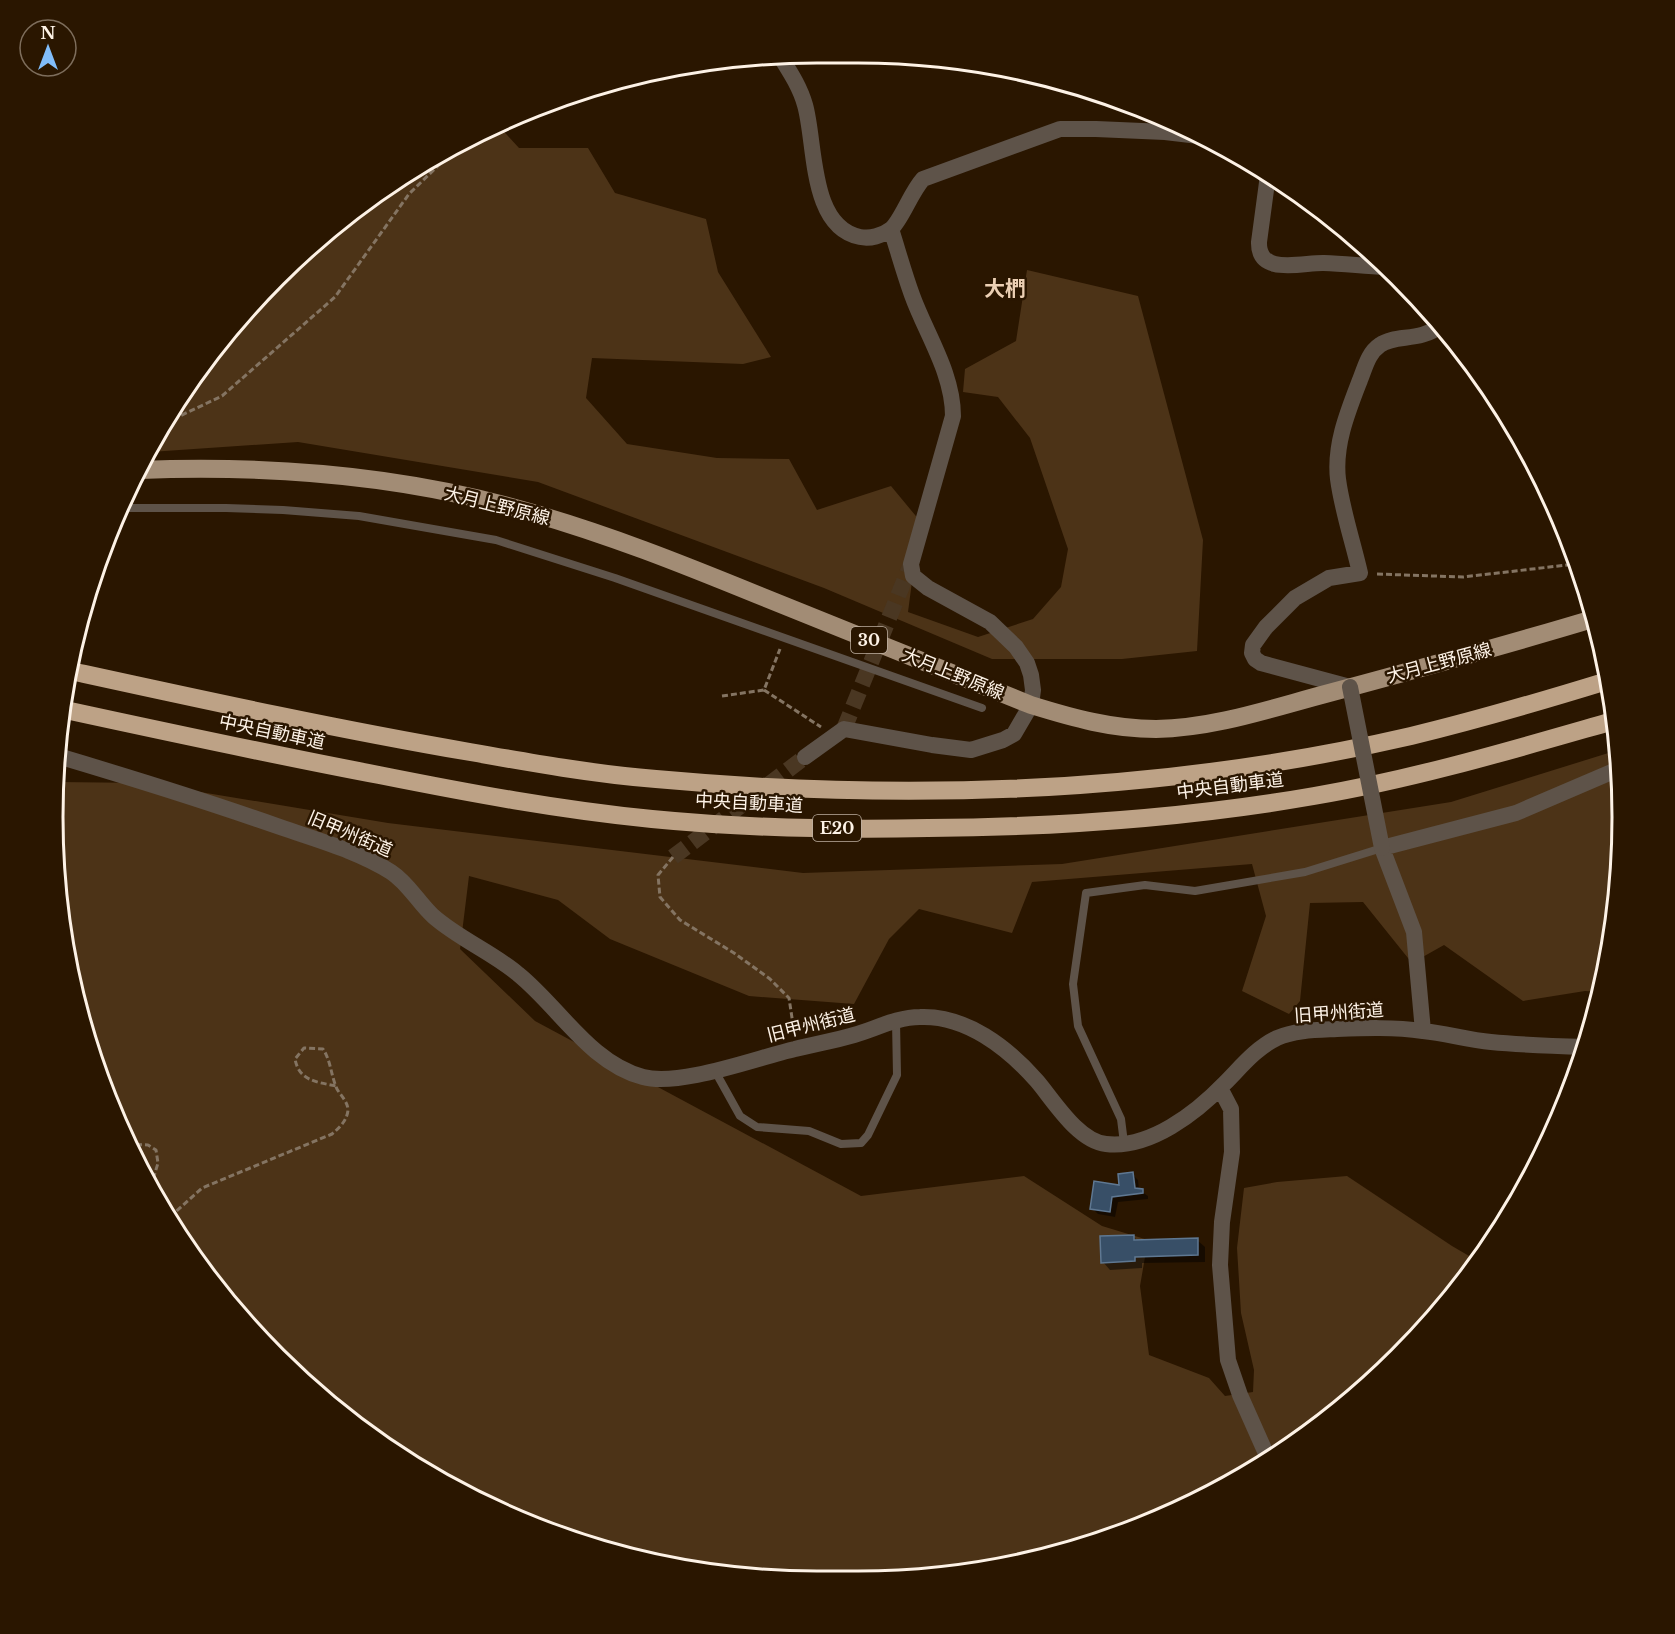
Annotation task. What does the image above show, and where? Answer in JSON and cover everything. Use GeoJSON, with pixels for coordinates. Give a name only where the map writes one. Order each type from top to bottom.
{"type":"FeatureCollection","features":[{"type":"Feature","properties":{"kind":"highway","name":"中央自動車道"},"geometry":{"type":"LineString","coordinates":[[77,672],[329,726],[546,765],[653,779],[862,791],[982,790],[1094,783],[1206,772],[1310,756],[1409,736],[1506,712],[1600,683]]}},
{"type":"Feature","properties":{"kind":"highway","name":"中央自動車道"},"geometry":{"type":"LineString","coordinates":[[70,711],[352,770],[539,804],[651,819],[750,826],[864,829],[979,828],[1093,822],[1203,811],[1316,796],[1524,747],[1606,722]]}},
{"type":"Feature","properties":{"kind":"main road","name":"大月上野原線"},"geometry":{"type":"LineString","coordinates":[[148,470],[222,467],[281,469],[340,475],[466,496],[528,511],[662,556],[1031,705],[1094,724],[1126,728],[1165,728],[1215,723],[1586,621]]}},
{"type":"Feature","properties":{"kind":"street"},"geometry":{"type":"LineString","coordinates":[[785,64],[804,100],[813,160],[821,193],[834,220],[842,229],[866,238],[876,237],[891,229],[916,186],[923,179],[1047,133],[1060,129],[1080,128],[1174,133]]}},
{"type":"Feature","properties":{"kind":"street"},"geometry":{"type":"LineString","coordinates":[[1267,184],[1259,242],[1262,255],[1271,262],[1292,267],[1321,263],[1372,266]]}},
{"type":"Feature","properties":{"kind":"street"},"geometry":{"type":"LineString","coordinates":[[805,757],[844,729],[932,746],[971,750],[1014,734],[1031,705],[1033,690],[1031,675],[1027,663],[1016,647],[990,622],[928,588],[913,576],[911,564],[953,416],[953,401],[949,383],[912,295],[891,229]]}},
{"type":"Feature","properties":{"kind":"street"},"geometry":{"type":"LineString","coordinates":[[1423,1031],[1414,932],[1383,848],[1350,687],[1261,663],[1252,653],[1253,645],[1266,627],[1295,598],[1329,578],[1360,573],[1338,478],[1341,437],[1355,393],[1371,354],[1377,346],[1384,342],[1418,337],[1433,330]]}},
{"type":"Feature","properties":{"kind":"street","name":"旧甲州街道"},"geometry":{"type":"LineString","coordinates":[[66,758],[210,802],[371,860],[397,876],[428,911],[450,930],[518,973],[589,1044],[617,1066],[643,1077],[667,1081],[854,1035],[896,1021],[919,1017],[943,1019],[974,1029],[1003,1049],[1035,1078],[1062,1112],[1083,1133],[1095,1141],[1107,1144],[1133,1142],[1161,1132],[1193,1111],[1221,1088],[1254,1052],[1278,1038],[1307,1031],[1374,1027],[1423,1031],[1487,1042],[1576,1046]]}},
{"type":"Feature","properties":{"kind":"street"},"geometry":{"type":"LineString","coordinates":[[1383,848],[1516,813],[1610,773]]}},
{"type":"Feature","properties":{"kind":"street"},"geometry":{"type":"LineString","coordinates":[[1221,1088],[1231,1109],[1232,1152],[1222,1222],[1221,1265],[1228,1360],[1240,1395],[1265,1451]]}},
{"type":"Feature","properties":{"kind":"lane"},"geometry":{"type":"LineString","coordinates":[[130,508],[226,508],[315,512],[393,521],[496,540],[615,578],[982,708]]}},
{"type":"Feature","properties":{"kind":"lane"},"geometry":{"type":"LineString","coordinates":[[1124,1143],[1121,1119],[1078,1026],[1073,984],[1086,893],[1145,885],[1195,891],[1305,872],[1383,848]]}},
{"type":"Feature","properties":{"kind":"lane"},"geometry":{"type":"LineString","coordinates":[[715,1071],[740,1116],[757,1127],[809,1131],[841,1144],[861,1143],[868,1135],[897,1075],[896,1021]]}},
{"type":"Feature","properties":{"kind":"path"},"geometry":{"type":"LineString","coordinates":[[178,417],[222,396],[335,297],[409,194],[439,164]]}},
{"type":"Feature","properties":{"kind":"path"},"geometry":{"type":"LineString","coordinates":[[1360,573],[1463,577],[1568,565]]}},
{"type":"Feature","properties":{"kind":"path"},"geometry":{"type":"LineString","coordinates":[[765,690],[783,638]]}},
{"type":"Feature","properties":{"kind":"path"},"geometry":{"type":"LineString","coordinates":[[723,696],[765,690],[835,736]]}},
{"type":"Feature","properties":{"kind":"path"},"geometry":{"type":"LineString","coordinates":[[673,857],[658,875],[660,897],[680,920],[734,953],[770,979],[789,998],[795,1024],[795,1049]]}},
{"type":"Feature","properties":{"kind":"path"},"geometry":{"type":"LineString","coordinates":[[175,1212],[202,1188],[333,1134],[344,1122],[348,1110],[336,1086],[329,1057],[323,1048],[304,1048],[295,1059],[297,1069],[302,1075],[310,1080],[336,1086]]}},
{"type":"Feature","properties":{"kind":"path"},"geometry":{"type":"LineString","coordinates":[[138,1145],[148,1145],[156,1150],[158,1163],[154,1175]]}},
{"type":"Feature","properties":{"kind":"shaded area"},"geometry":{"type":"Polygon","coordinates":[[[504,131],[519,148],[588,148],[615,193],[706,219],[718,272],[771,357],[743,364],[592,358],[586,398],[627,444],[717,458],[789,459],[817,510],[891,486],[920,521],[908,612],[978,637],[1033,619],[1061,587],[1068,549],[1030,438],[998,397],[963,392],[965,369],[1016,341],[1027,270],[1138,296],[1203,540],[1197,651],[1122,659],[992,659],[824,588],[538,482],[298,442],[158,451],[190,398],[250,320],[320,250],[398,190],[440,164],[504,131]]]}},
{"type":"Feature","properties":{"kind":"shaded area"},"geometry":{"type":"Polygon","coordinates":[[[1609,753],[1612,817],[1610,866],[1606,915],[1591,991],[1523,1001],[1444,945],[1412,963],[1363,902],[1310,903],[1300,1001],[1289,1014],[1242,991],[1266,916],[1252,864],[1032,882],[1012,933],[919,909],[889,939],[854,1004],[749,996],[610,939],[558,900],[469,876],[460,949],[535,1021],[861,1196],[1024,1176],[1102,1226],[1148,1240],[1140,1286],[1149,1355],[1209,1378],[1225,1396],[1253,1392],[1254,1370],[1241,1313],[1237,1248],[1244,1188],[1277,1182],[1347,1176],[1470,1257],[1425,1314],[1355,1384],[1277,1444],[1191,1493],[1147,1514],[1100,1531],[1005,1557],[956,1565],[858,1571],[768,1569],[719,1565],[670,1557],[575,1531],[528,1514],[440,1470],[398,1444],[320,1384],[284,1350],[250,1314],[190,1236],[164,1194],[120,1106],[103,1059],[77,964],[69,915],[63,817],[64,782],[146,783],[388,823],[803,873],[1062,864],[1451,802],[1609,753]]]}},
{"type":"Feature","properties":{"kind":"building"},"geometry":{"type":"Polygon","coordinates":[[[1133,1172],[1135,1188],[1143,1189],[1143,1193],[1112,1197],[1110,1212],[1090,1209],[1094,1181],[1119,1185],[1118,1174],[1133,1172]]]}},
{"type":"Feature","properties":{"kind":"building"},"geometry":{"type":"Polygon","coordinates":[[[1134,1235],[1134,1240],[1198,1238],[1198,1255],[1135,1257],[1135,1261],[1101,1263],[1100,1236],[1134,1235]]]}},
{"type":"Feature","properties":{"kind":"tunnel"},"geometry":{"type":"LineString","coordinates":[[844,729],[911,564]]}},
{"type":"Feature","properties":{"kind":"tunnel"},"geometry":{"type":"LineString","coordinates":[[673,857],[805,757]]}},
{"type":"Feature","properties":{"kind":"district","name":"大椚"},"geometry":{"type":"Point","coordinates":[1005,289]}}]}
